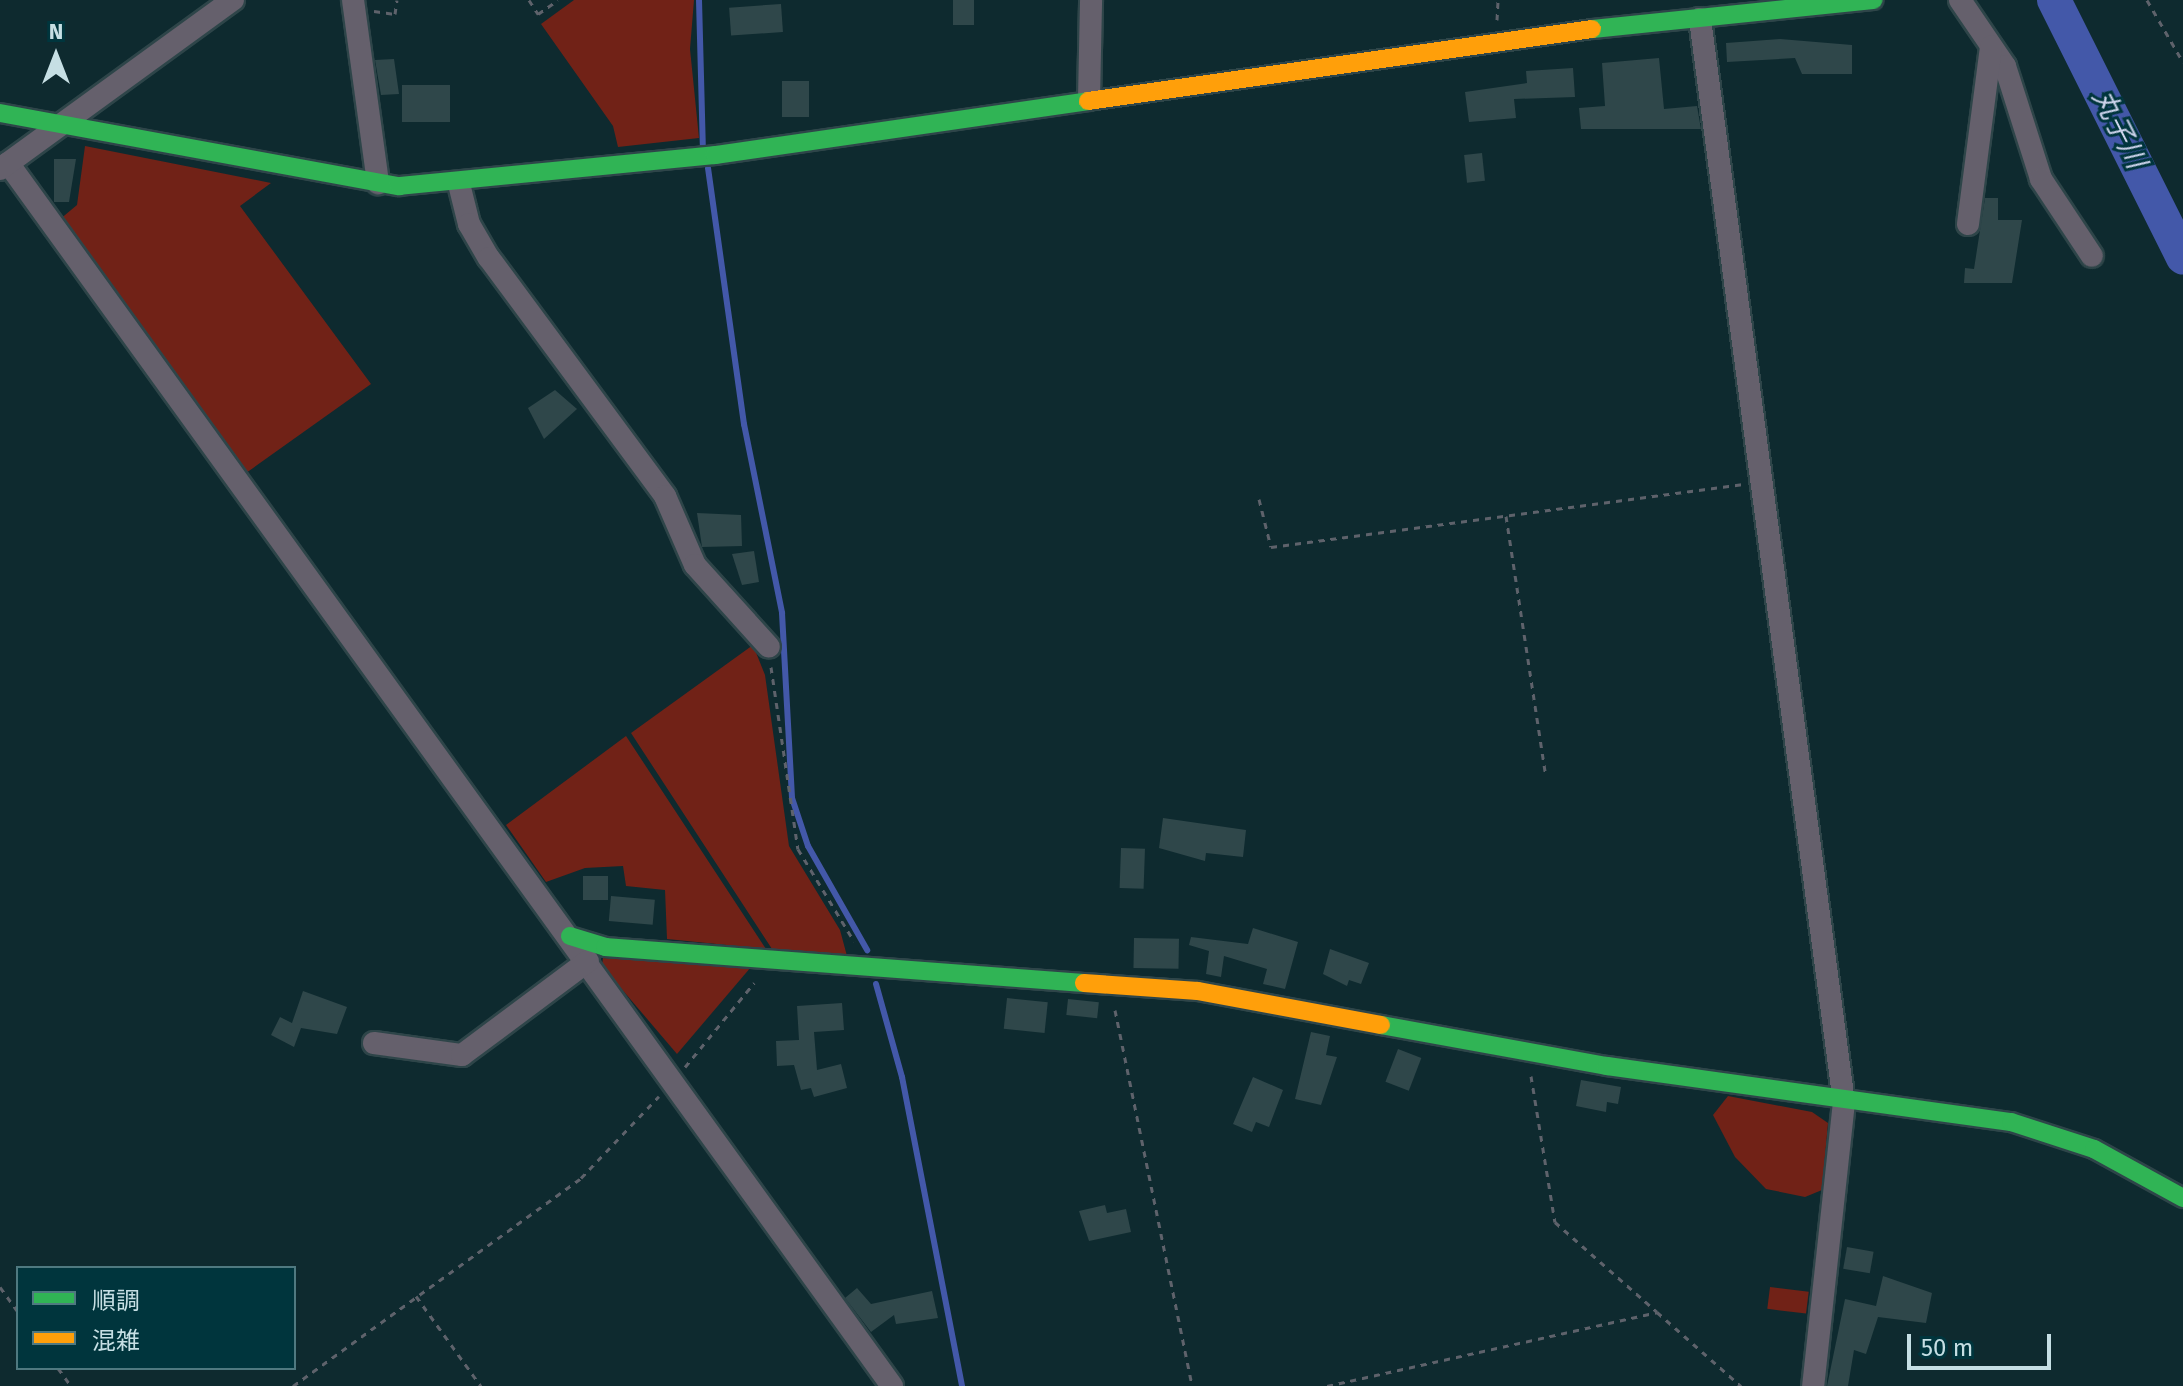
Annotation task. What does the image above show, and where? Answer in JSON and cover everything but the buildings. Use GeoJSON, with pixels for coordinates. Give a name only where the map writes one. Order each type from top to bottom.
{"type":"FeatureCollection","features":[{"type":"Feature","properties":{"kind":"street"},"geometry":{"type":"LineString","coordinates":[[233,0],[64,126],[4,166],[676,1078],[892,1386]]}},
{"type":"Feature","properties":{"kind":"street"},"geometry":{"type":"LineString","coordinates":[[1089,99],[1091,0]]}},
{"type":"Feature","properties":{"kind":"street"},"geometry":{"type":"LineString","coordinates":[[0,113],[378,183],[459,184],[1700,19],[1874,0]]}},
{"type":"Feature","properties":{"kind":"street"},"geometry":{"type":"LineString","coordinates":[[1960,0],[2017,91],[2041,179],[2092,256]]}},
{"type":"Feature","properties":{"kind":"street"},"geometry":{"type":"LineString","coordinates":[[354,4],[378,183]]}},
{"type":"Feature","properties":{"kind":"street"},"geometry":{"type":"LineString","coordinates":[[1700,19],[1844,1102],[1813,1386]]}},
{"type":"Feature","properties":{"kind":"street"},"geometry":{"type":"LineString","coordinates":[[1968,224],[1991,46]]}},
{"type":"Feature","properties":{"kind":"street"},"geometry":{"type":"LineString","coordinates":[[459,184],[469,224],[489,258],[665,496],[695,565],[769,647]]}},
{"type":"Feature","properties":{"kind":"street"},"geometry":{"type":"LineString","coordinates":[[570,936],[605,947],[862,967],[1110,981],[1527,1053],[1844,1102],[2011,1122],[2094,1149],[2183,1198]]}},
{"type":"Feature","properties":{"kind":"street"},"geometry":{"type":"LineString","coordinates":[[374,1043],[462,1055],[588,961]]}},
{"type":"Feature","properties":{"kind":"path"},"geometry":{"type":"LineString","coordinates":[[354,4],[395,14],[397,0]]}},
{"type":"Feature","properties":{"kind":"path"},"geometry":{"type":"LineString","coordinates":[[529,0],[538,14],[558,0]]}},
{"type":"Feature","properties":{"kind":"path"},"geometry":{"type":"LineString","coordinates":[[2147,0],[2183,62]]}},
{"type":"Feature","properties":{"kind":"path"},"geometry":{"type":"LineString","coordinates":[[1259,499],[1271,547],[1762,482]]}},
{"type":"Feature","properties":{"kind":"path"},"geometry":{"type":"LineString","coordinates":[[1506,516],[1546,776]]}},
{"type":"Feature","properties":{"kind":"path"},"geometry":{"type":"LineString","coordinates":[[769,647],[786,805],[798,849],[852,932],[862,967]]}},
{"type":"Feature","properties":{"kind":"path"},"geometry":{"type":"LineString","coordinates":[[293,1386],[581,1178],[676,1078],[774,959]]}},
{"type":"Feature","properties":{"kind":"path"},"geometry":{"type":"LineString","coordinates":[[1110,981],[1192,1386]]}},
{"type":"Feature","properties":{"kind":"path"},"geometry":{"type":"LineString","coordinates":[[1527,1053],[1555,1222],[1741,1386]]}},
{"type":"Feature","properties":{"kind":"path"},"geometry":{"type":"LineString","coordinates":[[0,1287],[16,1309]]}},
{"type":"Feature","properties":{"kind":"path"},"geometry":{"type":"LineString","coordinates":[[416,1296],[481,1386]]}},
{"type":"Feature","properties":{"kind":"path"},"geometry":{"type":"LineString","coordinates":[[1327,1386],[1657,1312]]}},
{"type":"Feature","properties":{"kind":"shaded area"},"geometry":{"type":"Polygon","coordinates":[[[574,0],[694,0],[690,49],[699,138],[618,147],[613,126],[541,24],[574,0]]]}},
{"type":"Feature","properties":{"kind":"shaded area"},"geometry":{"type":"Polygon","coordinates":[[[85,146],[271,183],[240,206],[371,384],[246,473],[59,220],[77,205],[85,146]]]}},
{"type":"Feature","properties":{"kind":"shaded area"},"geometry":{"type":"Polygon","coordinates":[[[753,645],[765,675],[789,846],[840,930],[847,956],[772,949],[631,733],[753,645]]]}},
{"type":"Feature","properties":{"kind":"shaded area"},"geometry":{"type":"Polygon","coordinates":[[[626,736],[766,949],[667,939],[665,890],[626,886],[623,866],[585,868],[546,882],[506,825],[626,736]]]}},
{"type":"Feature","properties":{"kind":"shaded area"},"geometry":{"type":"Polygon","coordinates":[[[603,958],[751,967],[677,1054],[602,966],[603,958]]]}},
{"type":"Feature","properties":{"kind":"shaded area"},"geometry":{"type":"Polygon","coordinates":[[[1728,1096],[1812,1112],[1828,1123],[1822,1190],[1805,1197],[1766,1189],[1735,1157],[1713,1115],[1728,1096]]]}},
{"type":"Feature","properties":{"kind":"shaded area"},"geometry":{"type":"Polygon","coordinates":[[[1770,1287],[1809,1292],[1806,1314],[1767,1309],[1770,1287]]]}},
{"type":"Feature","properties":{"kind":"waterway"},"geometry":{"type":"LineString","coordinates":[[699,0],[703,148]]}},
{"type":"Feature","properties":{"kind":"waterway","name":"丸子川"},"geometry":{"type":"LineString","coordinates":[[2054,0],[2183,258]]}},
{"type":"Feature","properties":{"kind":"waterway"},"geometry":{"type":"LineString","coordinates":[[708,168],[744,424],[782,613],[792,798],[808,846],[867,950]]}},
{"type":"Feature","properties":{"kind":"waterway"},"geometry":{"type":"LineString","coordinates":[[876,984],[902,1077],[962,1386]]}},
{"type":"Feature","properties":{"kind":"traffic: fast"},"geometry":{"type":"LineString","coordinates":[[1592,29],[1874,0]]}},
{"type":"Feature","properties":{"kind":"traffic: fast"},"geometry":{"type":"LineString","coordinates":[[0,113],[399,186],[715,155],[1088,101]]}},
{"type":"Feature","properties":{"kind":"traffic: fast"},"geometry":{"type":"LineString","coordinates":[[570,936],[605,947],[1084,983]]}},
{"type":"Feature","properties":{"kind":"traffic: fast"},"geometry":{"type":"LineString","coordinates":[[1381,1025],[1607,1066],[2011,1122],[2094,1149],[2183,1198]]}},
{"type":"Feature","properties":{"kind":"traffic: slow"},"geometry":{"type":"LineString","coordinates":[[1088,101],[1592,29]]}},
{"type":"Feature","properties":{"kind":"traffic: slow"},"geometry":{"type":"LineString","coordinates":[[1084,983],[1198,991],[1381,1025]]}}]}
